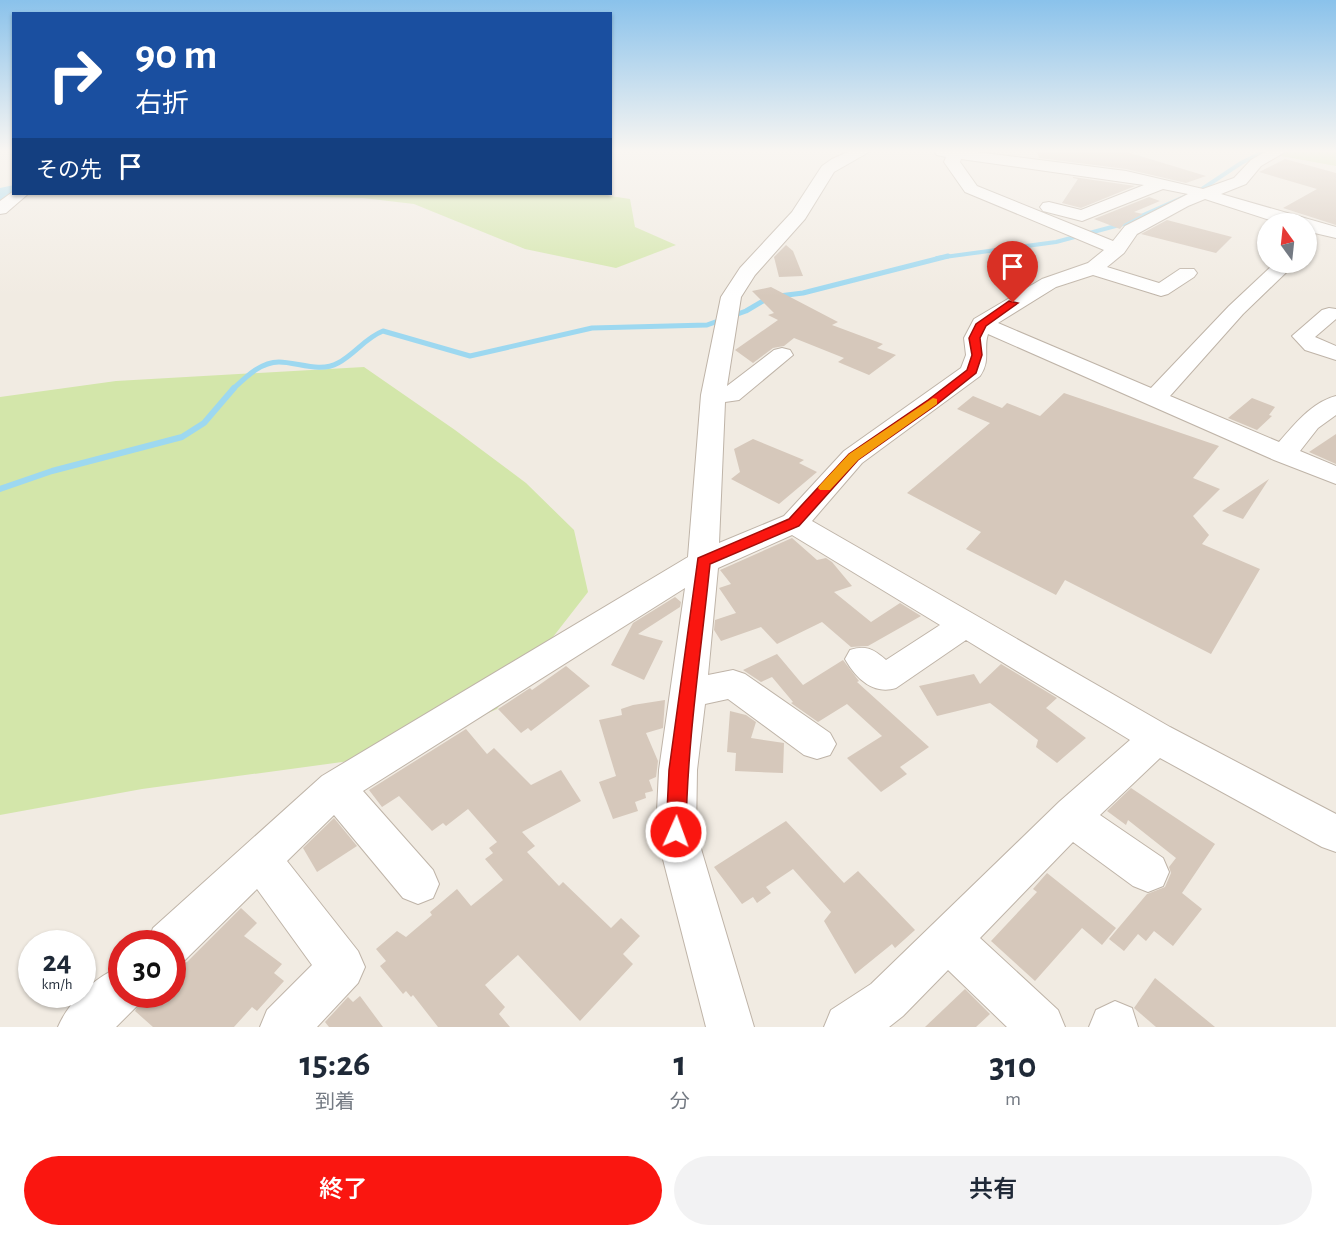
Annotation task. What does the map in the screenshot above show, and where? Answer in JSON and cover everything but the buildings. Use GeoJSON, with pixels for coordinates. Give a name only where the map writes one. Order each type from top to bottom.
{"type":"FeatureCollection","features":[{"type":"Feature","properties":{"kind":"street"},"geometry":{"type":"LineString","coordinates":[[0,209],[12,200]]}},
{"type":"Feature","properties":{"kind":"street"},"geometry":{"type":"LineString","coordinates":[[730,1027],[676,832],[678,770],[703,562],[713,395],[731,297],[765,250],[798,215],[808,200]]}},
{"type":"Feature","properties":{"kind":"street"},"geometry":{"type":"LineString","coordinates":[[997,200],[1116,249]]}},
{"type":"Feature","properties":{"kind":"street"},"geometry":{"type":"LineString","coordinates":[[1031,214],[1055,207],[1082,216],[1121,200]]}},
{"type":"Feature","properties":{"kind":"street"},"geometry":{"type":"LineString","coordinates":[[184,930],[336,788],[703,562],[794,523],[853,457],[972,371],[977,355],[975,338],[982,324],[1049,283],[1092,268],[1116,249],[1131,230],[1185,200]]}},
{"type":"Feature","properties":{"kind":"street"},"geometry":{"type":"LineString","coordinates":[[1224,200],[1266,213]]}},
{"type":"Feature","properties":{"kind":"street"},"geometry":{"type":"LineString","coordinates":[[1318,233],[1336,242]]}},
{"type":"Feature","properties":{"kind":"street"},"geometry":{"type":"LineString","coordinates":[[1092,268],[1161,290],[1187,273]]}},
{"type":"Feature","properties":{"kind":"street"},"geometry":{"type":"LineString","coordinates":[[1156,398],[1236,310],[1276,273]]}},
{"type":"Feature","properties":{"kind":"street"},"geometry":{"type":"LineString","coordinates":[[1329,314],[1303,336],[1315,346],[1336,353]]}},
{"type":"Feature","properties":{"kind":"street"},"geometry":{"type":"LineString","coordinates":[[982,324],[1336,476]]}},
{"type":"Feature","properties":{"kind":"street"},"geometry":{"type":"LineString","coordinates":[[713,395],[730,396],[782,355]]}},
{"type":"Feature","properties":{"kind":"street"},"geometry":{"type":"LineString","coordinates":[[1283,454],[1310,423],[1336,404]]}},
{"type":"Feature","properties":{"kind":"street"},"geometry":{"type":"LineString","coordinates":[[794,523],[1157,738],[1336,834]]}},
{"type":"Feature","properties":{"kind":"street"},"geometry":{"type":"LineString","coordinates":[[862,659],[884,678],[966,624]]}},
{"type":"Feature","properties":{"kind":"street"},"geometry":{"type":"LineString","coordinates":[[689,693],[733,684],[817,744]]}},
{"type":"Feature","properties":{"kind":"street"},"geometry":{"type":"LineString","coordinates":[[848,1027],[887,1000],[1071,817],[1157,738]]}},
{"type":"Feature","properties":{"kind":"street"},"geometry":{"type":"LineString","coordinates":[[336,788],[418,884]]}},
{"type":"Feature","properties":{"kind":"street"},"geometry":{"type":"LineString","coordinates":[[1071,817],[1148,872]]}},
{"type":"Feature","properties":{"kind":"street"},"geometry":{"type":"LineString","coordinates":[[259,858],[342,967],[284,1027]]}},
{"type":"Feature","properties":{"kind":"street"},"geometry":{"type":"LineString","coordinates":[[948,939],[1041,1027]]}},
{"type":"Feature","properties":{"kind":"street"},"geometry":{"type":"LineString","coordinates":[[82,1027],[108,1002]]}},
{"type":"Feature","properties":{"kind":"green space"},"geometry":{"type":"Polygon","coordinates":[[[379,200],[630,200],[635,227],[676,245],[616,268],[525,249],[414,204],[379,200]]]}},
{"type":"Feature","properties":{"kind":"green space"},"geometry":{"type":"Polygon","coordinates":[[[364,367],[526,483],[574,530],[588,592],[497,709],[394,755],[142,789],[0,815],[0,397],[116,381],[364,367]]]}},
{"type":"Feature","properties":{"kind":"waterway"},"geometry":{"type":"LineString","coordinates":[[944,257],[1056,242],[1123,224],[1177,200]]}},
{"type":"Feature","properties":{"kind":"waterway"},"geometry":{"type":"LineString","coordinates":[[944,257],[948,256]]}},
{"type":"Feature","properties":{"kind":"waterway"},"geometry":{"type":"LineString","coordinates":[[779,296],[803,293],[944,257]]}},
{"type":"Feature","properties":{"kind":"waterway"},"geometry":{"type":"LineString","coordinates":[[937,258],[944,257]]}},
{"type":"Feature","properties":{"kind":"waterway"},"geometry":{"type":"LineString","coordinates":[[233,389],[253,372],[272,363],[331,366],[383,331],[470,356],[592,328],[707,325],[746,311],[768,298]]}},
{"type":"Feature","properties":{"kind":"waterway"},"geometry":{"type":"LineString","coordinates":[[0,489],[52,471],[182,437],[204,423],[233,389]]}},
{"type":"Feature","properties":{"kind":"slow traffic"},"geometry":{"type":"LineString","coordinates":[[825,488],[853,457],[933,402]]}},
{"type":"Feature","properties":{"kind":"route"},"geometry":{"type":"LineString","coordinates":[[676,832],[678,770],[703,562],[794,523],[853,457],[972,371],[977,355],[975,338],[982,324],[1013,303]]}}]}
